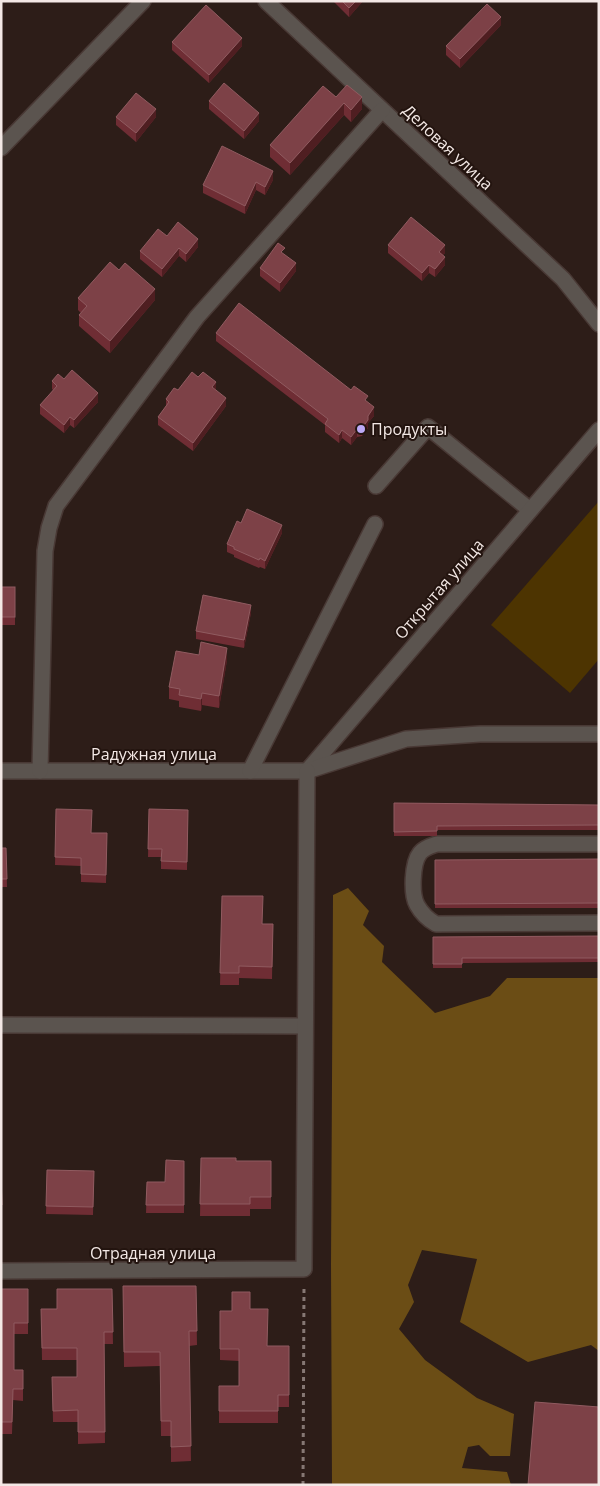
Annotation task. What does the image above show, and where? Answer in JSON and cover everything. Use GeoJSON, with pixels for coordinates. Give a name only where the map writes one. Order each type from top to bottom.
{"type":"FeatureCollection","features":[{"type":"Feature","properties":{"kind":"street"},"geometry":{"type":"LineString","coordinates":[[1,148],[143,1]]}},
{"type":"Feature","properties":{"kind":"street","name":"Деловая улица"},"geometry":{"type":"LineString","coordinates":[[266,1],[563,279],[599,324]]}},
{"type":"Feature","properties":{"kind":"street"},"geometry":{"type":"LineString","coordinates":[[40,771],[45,552],[49,528],[56,506],[197,317],[382,110]]}},
{"type":"Feature","properties":{"kind":"street"},"geometry":{"type":"LineString","coordinates":[[376,486],[428,427],[530,510]]}},
{"type":"Feature","properties":{"kind":"street","name":"Открытая улица"},"geometry":{"type":"LineString","coordinates":[[307,771],[599,430]]}},
{"type":"Feature","properties":{"kind":"street"},"geometry":{"type":"LineString","coordinates":[[250,771],[375,524]]}},
{"type":"Feature","properties":{"kind":"street","name":"Радужная улица"},"geometry":{"type":"LineString","coordinates":[[1,771],[307,771],[406,739],[480,734],[599,734]]}},
{"type":"Feature","properties":{"kind":"street"},"geometry":{"type":"LineString","coordinates":[[304,1269],[307,771]]}},
{"type":"Feature","properties":{"kind":"street"},"geometry":{"type":"LineString","coordinates":[[599,844],[437,844],[428,846],[421,852],[414,868],[416,904],[427,919],[436,924],[599,923]]}},
{"type":"Feature","properties":{"kind":"street"},"geometry":{"type":"LineString","coordinates":[[1,1025],[305,1026]]}},
{"type":"Feature","properties":{"kind":"street","name":"Отрадная улица"},"geometry":{"type":"LineString","coordinates":[[1,1271],[304,1269]]}},
{"type":"Feature","properties":{"kind":"path"},"geometry":{"type":"LineString","coordinates":[[303,1485],[304,1269]]}},
{"type":"Feature","properties":{"kind":"shaded area"},"geometry":{"type":"Polygon","coordinates":[[[599,501],[599,659],[570,693],[491,625],[599,501]]]}},
{"type":"Feature","properties":{"kind":"shaded area"},"geometry":{"type":"Polygon","coordinates":[[[348,888],[369,911],[363,925],[384,946],[382,962],[435,1013],[490,996],[507,978],[599,978],[599,1351],[591,1345],[528,1362],[460,1322],[477,1259],[422,1250],[408,1285],[414,1302],[399,1329],[425,1360],[477,1398],[514,1414],[510,1456],[490,1456],[479,1445],[468,1447],[462,1468],[507,1472],[511,1485],[332,1485],[333,895],[348,888]]]}},
{"type":"Feature","properties":{"kind":"building"},"geometry":{"type":"Polygon","coordinates":[[[342,1],[356,1],[349,8],[342,1]]]}},
{"type":"Feature","properties":{"kind":"building"},"geometry":{"type":"Polygon","coordinates":[[[487,4],[501,17],[460,59],[446,46],[487,4]]]}},
{"type":"Feature","properties":{"kind":"building"},"geometry":{"type":"Polygon","coordinates":[[[206,5],[242,38],[209,75],[172,42],[206,5]]]}},
{"type":"Feature","properties":{"kind":"building"},"geometry":{"type":"Polygon","coordinates":[[[224,83],[259,113],[244,131],[209,101],[224,83]]]}},
{"type":"Feature","properties":{"kind":"building"},"geometry":{"type":"Polygon","coordinates":[[[347,85],[362,97],[351,110],[344,103],[290,163],[270,145],[323,86],[336,97],[347,85]]]}},
{"type":"Feature","properties":{"kind":"building"},"geometry":{"type":"Polygon","coordinates":[[[136,93],[156,109],[136,133],[116,117],[136,93]]]}},
{"type":"Feature","properties":{"kind":"building"},"geometry":{"type":"Polygon","coordinates":[[[222,146],[273,171],[265,187],[256,182],[245,206],[203,185],[222,146]]]}},
{"type":"Feature","properties":{"kind":"building"},"geometry":{"type":"Polygon","coordinates":[[[411,217],[445,245],[439,252],[445,257],[435,269],[429,265],[422,273],[388,245],[411,217]]]}},
{"type":"Feature","properties":{"kind":"building"},"geometry":{"type":"Polygon","coordinates":[[[178,222],[198,239],[186,254],[179,248],[162,269],[140,251],[158,229],[167,236],[178,222]]]}},
{"type":"Feature","properties":{"kind":"building"},"geometry":{"type":"Polygon","coordinates":[[[278,243],[285,248],[281,252],[296,263],[280,283],[260,268],[278,243]]]}},
{"type":"Feature","properties":{"kind":"building"},"geometry":{"type":"Polygon","coordinates":[[[110,262],[119,270],[125,263],[155,289],[110,341],[79,315],[87,306],[78,298],[110,262]]]}},
{"type":"Feature","properties":{"kind":"building"},"geometry":{"type":"Polygon","coordinates":[[[239,303],[351,390],[354,386],[368,396],[365,400],[374,407],[362,428],[357,429],[351,437],[342,430],[339,435],[325,424],[328,419],[216,333],[239,303]]]}},
{"type":"Feature","properties":{"kind":"building"},"geometry":{"type":"Polygon","coordinates":[[[72,370],[98,393],[74,420],[70,417],[64,425],[40,405],[57,386],[52,381],[58,374],[64,379],[72,370]]]}},
{"type":"Feature","properties":{"kind":"building"},"geometry":{"type":"Polygon","coordinates":[[[192,372],[198,377],[203,372],[216,382],[212,387],[226,398],[193,443],[158,417],[169,402],[166,399],[174,388],[178,390],[192,372]]]}},
{"type":"Feature","properties":{"kind":"building"},"geometry":{"type":"Polygon","coordinates":[[[247,509],[282,525],[265,561],[234,549],[234,547],[227,544],[237,521],[241,523],[247,509]]]}},
{"type":"Feature","properties":{"kind":"building"},"geometry":{"type":"Polygon","coordinates":[[[1,587],[15,587],[15,617],[1,617],[1,587]]]}},
{"type":"Feature","properties":{"kind":"building"},"geometry":{"type":"Polygon","coordinates":[[[203,595],[251,605],[244,640],[196,631],[203,595]]]}},
{"type":"Feature","properties":{"kind":"building"},"geometry":{"type":"Polygon","coordinates":[[[201,642],[227,648],[219,696],[202,693],[201,699],[179,695],[180,689],[169,687],[176,651],[199,655],[201,642]]]}},
{"type":"Feature","properties":{"kind":"building"},"geometry":{"type":"Polygon","coordinates":[[[394,803],[599,805],[599,825],[437,826],[437,831],[394,832],[394,803]]]}},
{"type":"Feature","properties":{"kind":"building"},"geometry":{"type":"Polygon","coordinates":[[[56,809],[92,810],[91,833],[107,833],[106,875],[81,874],[81,858],[55,857],[56,809]]]}},
{"type":"Feature","properties":{"kind":"building"},"geometry":{"type":"Polygon","coordinates":[[[149,809],[188,810],[187,862],[161,861],[162,849],[148,849],[149,809]]]}},
{"type":"Feature","properties":{"kind":"building"},"geometry":{"type":"Polygon","coordinates":[[[1,848],[6,848],[7,879],[1,879],[1,848]]]}},
{"type":"Feature","properties":{"kind":"building"},"geometry":{"type":"Polygon","coordinates":[[[599,859],[599,903],[435,904],[435,860],[599,859]]]}},
{"type":"Feature","properties":{"kind":"building"},"geometry":{"type":"Polygon","coordinates":[[[222,896],[263,896],[262,924],[273,924],[272,967],[239,966],[239,973],[220,973],[222,896]]]}},
{"type":"Feature","properties":{"kind":"building"},"geometry":{"type":"Polygon","coordinates":[[[599,936],[599,958],[462,958],[462,964],[433,964],[433,937],[599,936]]]}},
{"type":"Feature","properties":{"kind":"building"},"geometry":{"type":"Polygon","coordinates":[[[201,1158],[271,1161],[271,1197],[250,1197],[250,1204],[200,1204],[201,1158]]]}},
{"type":"Feature","properties":{"kind":"building"},"geometry":{"type":"Polygon","coordinates":[[[166,1160],[184,1161],[184,1205],[146,1205],[147,1182],[165,1182],[166,1160]]]}},
{"type":"Feature","properties":{"kind":"building"},"geometry":{"type":"Polygon","coordinates":[[[47,1170],[94,1171],[93,1207],[46,1206],[47,1170]]]}},
{"type":"Feature","properties":{"kind":"building"},"geometry":{"type":"Polygon","coordinates":[[[123,1286],[196,1286],[197,1331],[189,1331],[191,1446],[171,1447],[171,1421],[161,1421],[160,1352],[124,1352],[123,1286]]]}},
{"type":"Feature","properties":{"kind":"building"},"geometry":{"type":"Polygon","coordinates":[[[1,1289],[28,1289],[28,1323],[14,1323],[14,1370],[23,1370],[23,1389],[13,1389],[12,1422],[1,1422],[1,1289]]]}},
{"type":"Feature","properties":{"kind":"building"},"geometry":{"type":"Polygon","coordinates":[[[57,1289],[112,1289],[113,1332],[104,1332],[105,1432],[78,1432],[78,1410],[53,1411],[52,1377],[77,1377],[77,1348],[42,1348],[41,1309],[57,1309],[57,1289]]]}},
{"type":"Feature","properties":{"kind":"building"},"geometry":{"type":"Polygon","coordinates":[[[232,1292],[250,1292],[250,1309],[268,1309],[267,1346],[289,1346],[289,1395],[278,1395],[278,1411],[219,1411],[219,1386],[239,1386],[239,1349],[220,1349],[220,1311],[232,1311],[232,1292]]]}},
{"type":"Feature","properties":{"kind":"building"},"geometry":{"type":"Polygon","coordinates":[[[535,1402],[599,1407],[599,1485],[528,1485],[535,1402]]]}},
{"type":"Feature","properties":{"kind":"place","name":"Продукты"},"geometry":{"type":"Point","coordinates":[361,429]}}]}
